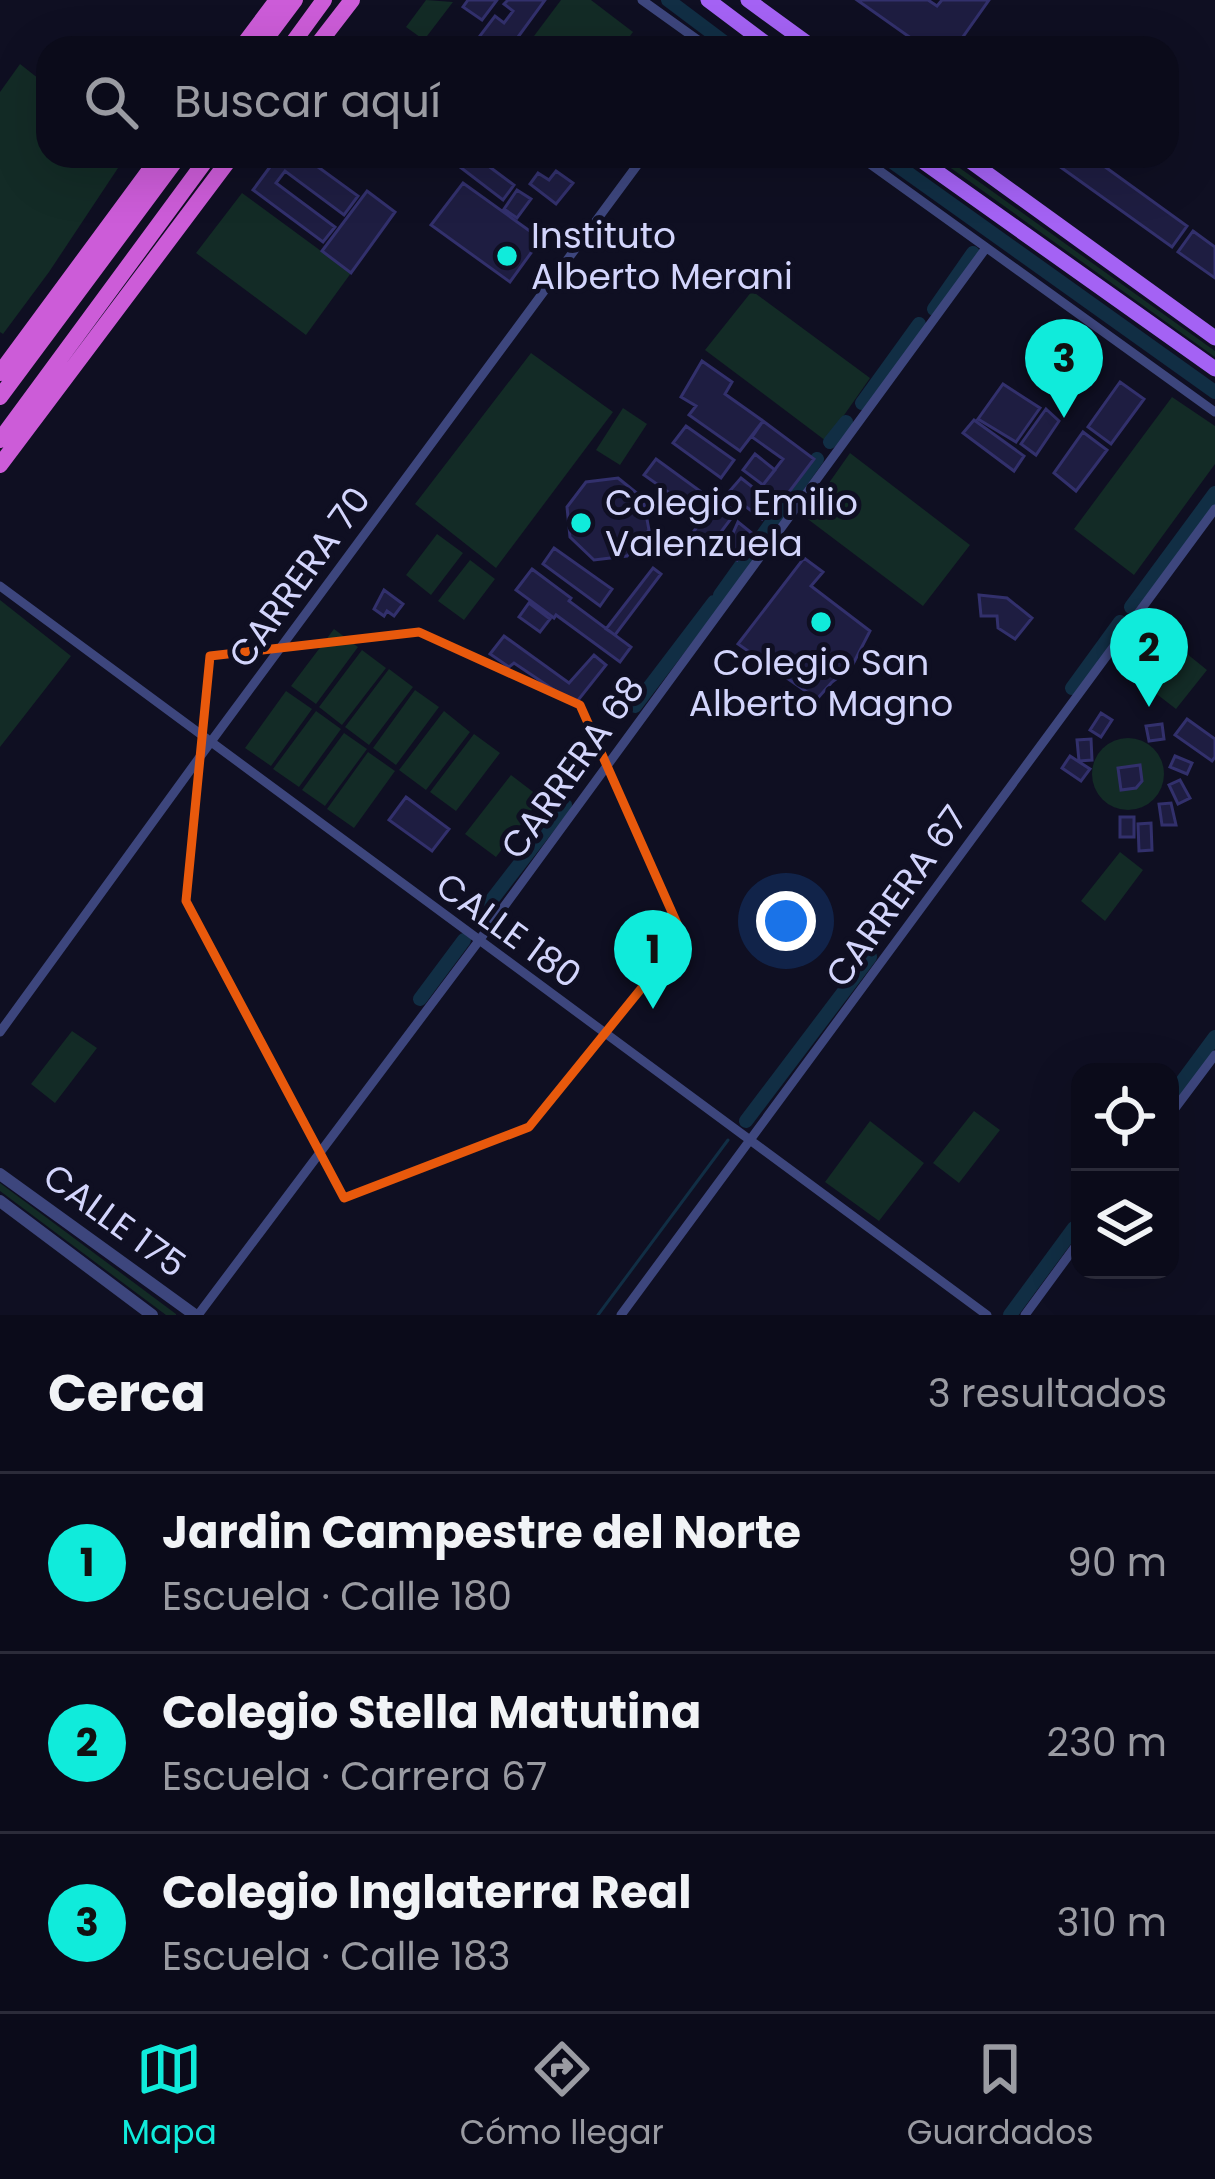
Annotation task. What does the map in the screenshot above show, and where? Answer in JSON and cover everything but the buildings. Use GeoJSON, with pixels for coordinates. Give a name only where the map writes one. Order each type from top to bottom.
{"type":"FeatureCollection","features":[{"type":"Feature","properties":{"kind":"highway"},"geometry":{"type":"LineString","coordinates":[[250,36],[277,0]]}},
{"type":"Feature","properties":{"kind":"highway"},"geometry":{"type":"LineString","coordinates":[[268,36],[295,0]]}},
{"type":"Feature","properties":{"kind":"highway"},"geometry":{"type":"LineString","coordinates":[[298,36],[324,0]]}},
{"type":"Feature","properties":{"kind":"highway"},"geometry":{"type":"LineString","coordinates":[[324,36],[352,0]]}},
{"type":"Feature","properties":{"kind":"highway"},"geometry":{"type":"LineString","coordinates":[[0,373],[9,350],[151,168]]}},
{"type":"Feature","properties":{"kind":"highway"},"geometry":{"type":"LineString","coordinates":[[0,397],[170,168]]}},
{"type":"Feature","properties":{"kind":"highway"},"geometry":{"type":"LineString","coordinates":[[0,440],[200,168]]}},
{"type":"Feature","properties":{"kind":"highway"},"geometry":{"type":"LineString","coordinates":[[0,465],[223,168]]}},
{"type":"Feature","properties":{"kind":"main road"},"geometry":{"type":"LineString","coordinates":[[708,0],[756,36]]}},
{"type":"Feature","properties":{"kind":"main road"},"geometry":{"type":"LineString","coordinates":[[748,0],[798,36]]}},
{"type":"Feature","properties":{"kind":"main road"},"geometry":{"type":"LineString","coordinates":[[932,168],[1215,369]]}},
{"type":"Feature","properties":{"kind":"main road"},"geometry":{"type":"LineString","coordinates":[[980,168],[1215,338]]}},
{"type":"Feature","properties":{"kind":"street"},"geometry":{"type":"LineString","coordinates":[[642,0],[692,36]]}},
{"type":"Feature","properties":{"kind":"street","name":"CARRERA 70"},"geometry":{"type":"LineString","coordinates":[[0,1032],[635,168]]}},
{"type":"Feature","properties":{"kind":"street"},"geometry":{"type":"LineString","coordinates":[[876,168],[1215,412]]}},
{"type":"Feature","properties":{"kind":"street","name":"CARRERA 68"},"geometry":{"type":"LineString","coordinates":[[197,1315],[478,942],[986,248]]}},
{"type":"Feature","properties":{"kind":"street","name":"CARRERA 67"},"geometry":{"type":"LineString","coordinates":[[621,1315],[1215,509]]}},
{"type":"Feature","properties":{"kind":"street","name":"CALLE 180"},"geometry":{"type":"LineString","coordinates":[[0,586],[987,1315]]}},
{"type":"Feature","properties":{"kind":"street"},"geometry":{"type":"LineString","coordinates":[[1179,1103],[1215,1054]]}},
{"type":"Feature","properties":{"kind":"street","name":"CALLE 175"},"geometry":{"type":"LineString","coordinates":[[0,1174],[197,1315]]}},
{"type":"Feature","properties":{"kind":"street","name":"CALLE 175"},"geometry":{"type":"LineString","coordinates":[[0,1202],[152,1315]]}},
{"type":"Feature","properties":{"kind":"street"},"geometry":{"type":"LineString","coordinates":[[1025,1315],[1071,1252]]}},
{"type":"Feature","properties":{"kind":"highlighted area"},"geometry":{"type":"Polygon","coordinates":[[[419,632],[580,705],[683,937],[529,1127],[344,1198],[186,901],[210,656],[419,632]]]}},
{"type":"Feature","properties":{"kind":"green space"},"geometry":{"type":"Polygon","coordinates":[[[426,0],[453,2],[427,36],[406,27],[426,0]]]}},
{"type":"Feature","properties":{"kind":"green space"},"geometry":{"type":"Polygon","coordinates":[[[561,0],[591,0],[633,32],[630,36],[534,36],[561,0]]]}},
{"type":"Feature","properties":{"kind":"green space"},"geometry":{"type":"Polygon","coordinates":[[[20,64],[36,77],[36,168],[118,168],[3,334],[0,332],[0,92],[20,64]]]}},
{"type":"Feature","properties":{"kind":"green space"},"geometry":{"type":"Polygon","coordinates":[[[951,168],[960,168],[1215,351],[1215,357],[951,168]]]}},
{"type":"Feature","properties":{"kind":"green space"},"geometry":{"type":"Polygon","coordinates":[[[242,193],[351,273],[306,335],[196,253],[242,193]]]}},
{"type":"Feature","properties":{"kind":"green space"},"geometry":{"type":"Polygon","coordinates":[[[752,291],[870,378],[826,441],[705,350],[752,291]]]}},
{"type":"Feature","properties":{"kind":"green space"},"geometry":{"type":"Polygon","coordinates":[[[531,353],[613,412],[496,568],[415,504],[531,353]]]}},
{"type":"Feature","properties":{"kind":"green space"},"geometry":{"type":"Polygon","coordinates":[[[1172,397],[1215,426],[1215,464],[1134,575],[1074,529],[1172,397]]]}},
{"type":"Feature","properties":{"kind":"green space"},"geometry":{"type":"Polygon","coordinates":[[[623,408],[647,424],[620,465],[596,450],[623,408]]]}},
{"type":"Feature","properties":{"kind":"green space"},"geometry":{"type":"Polygon","coordinates":[[[850,453],[970,545],[923,606],[805,517],[850,453]]]}},
{"type":"Feature","properties":{"kind":"green space"},"geometry":{"type":"Polygon","coordinates":[[[437,534],[463,553],[431,595],[406,575],[437,534]]]}},
{"type":"Feature","properties":{"kind":"green space"},"geometry":{"type":"Polygon","coordinates":[[[470,560],[495,579],[464,620],[438,601],[470,560]]]}},
{"type":"Feature","properties":{"kind":"green space"},"geometry":{"type":"Polygon","coordinates":[[[0,600],[71,656],[0,747],[0,600]]]}},
{"type":"Feature","properties":{"kind":"green space"},"geometry":{"type":"Polygon","coordinates":[[[334,629],[358,647],[316,704],[291,686],[334,629]]]}},
{"type":"Feature","properties":{"kind":"green space"},"geometry":{"type":"Polygon","coordinates":[[[362,650],[386,668],[342,725],[319,707],[362,650]]]}},
{"type":"Feature","properties":{"kind":"green space"},"geometry":{"type":"Polygon","coordinates":[[[1186,653],[1207,670],[1176,709],[1154,692],[1186,653]]]}},
{"type":"Feature","properties":{"kind":"green space"},"geometry":{"type":"Polygon","coordinates":[[[389,669],[413,687],[369,745],[345,727],[389,669]]]}},
{"type":"Feature","properties":{"kind":"green space"},"geometry":{"type":"Polygon","coordinates":[[[415,690],[439,707],[396,765],[373,748],[415,690]]]}},
{"type":"Feature","properties":{"kind":"green space"},"geometry":{"type":"Polygon","coordinates":[[[286,691],[312,709],[271,766],[245,748],[286,691]]]}},
{"type":"Feature","properties":{"kind":"green space"},"geometry":{"type":"Polygon","coordinates":[[[316,711],[341,729],[299,787],[273,769],[316,711]]]}},
{"type":"Feature","properties":{"kind":"green space"},"geometry":{"type":"Polygon","coordinates":[[[444,711],[470,732],[426,790],[399,770],[444,711]]]}},
{"type":"Feature","properties":{"kind":"green space"},"geometry":{"type":"Polygon","coordinates":[[[344,733],[367,749],[325,806],[302,790],[344,733]]]}},
{"type":"Feature","properties":{"kind":"green space"},"geometry":{"type":"Polygon","coordinates":[[[474,734],[500,753],[456,811],[430,792],[474,734]]]}},
{"type":"Feature","properties":{"kind":"green space"},"geometry":{"type":"Polygon","coordinates":[[[1128,738],[1153,749],[1164,774],[1153,799],[1128,810],[1103,799],[1092,774],[1103,749],[1128,738]]]}},
{"type":"Feature","properties":{"kind":"green space"},"geometry":{"type":"Polygon","coordinates":[[[368,752],[395,771],[354,828],[327,809],[368,752]]]}},
{"type":"Feature","properties":{"kind":"green space"},"geometry":{"type":"Polygon","coordinates":[[[511,775],[541,798],[496,857],[465,834],[511,775]]]}},
{"type":"Feature","properties":{"kind":"green space"},"geometry":{"type":"Polygon","coordinates":[[[1120,852],[1143,870],[1105,921],[1081,901],[1120,852]]]}},
{"type":"Feature","properties":{"kind":"green space"},"geometry":{"type":"Polygon","coordinates":[[[72,1031],[97,1048],[55,1103],[31,1084],[72,1031]]]}},
{"type":"Feature","properties":{"kind":"green space"},"geometry":{"type":"Polygon","coordinates":[[[974,1111],[1000,1130],[959,1183],[933,1163],[974,1111]]]}},
{"type":"Feature","properties":{"kind":"green space"},"geometry":{"type":"Polygon","coordinates":[[[870,1121],[924,1163],[879,1221],[825,1182],[870,1121]]]}},
{"type":"Feature","properties":{"kind":"green space"},"geometry":{"type":"Polygon","coordinates":[[[0,1183],[176,1315],[166,1315],[0,1191],[0,1183]]]}},
{"type":"Feature","properties":{"kind":"waterway"},"geometry":{"type":"LineString","coordinates":[[668,0],[716,36]]}},
{"type":"Feature","properties":{"kind":"waterway"},"geometry":{"type":"LineString","coordinates":[[901,168],[1215,392]]}},
{"type":"Feature","properties":{"kind":"waterway"},"geometry":{"type":"LineString","coordinates":[[934,309],[973,253]]}},
{"type":"Feature","properties":{"kind":"waterway"},"geometry":{"type":"LineString","coordinates":[[862,403],[919,324]]}},
{"type":"Feature","properties":{"kind":"waterway"},"geometry":{"type":"LineString","coordinates":[[830,442],[846,422]]}},
{"type":"Feature","properties":{"kind":"waterway"},"geometry":{"type":"LineString","coordinates":[[720,595],[817,459]]}},
{"type":"Feature","properties":{"kind":"waterway"},"geometry":{"type":"LineString","coordinates":[[1131,607],[1215,493]]}},
{"type":"Feature","properties":{"kind":"waterway"},"geometry":{"type":"LineString","coordinates":[[635,706],[714,602]]}},
{"type":"Feature","properties":{"kind":"waterway"},"geometry":{"type":"LineString","coordinates":[[1120,622],[1123,618]]}},
{"type":"Feature","properties":{"kind":"waterway"},"geometry":{"type":"LineString","coordinates":[[1072,688],[1120,622]]}},
{"type":"Feature","properties":{"kind":"waterway"},"geometry":{"type":"LineString","coordinates":[[477,919],[565,805]]}},
{"type":"Feature","properties":{"kind":"waterway"},"geometry":{"type":"LineString","coordinates":[[420,999],[464,940]]}},
{"type":"Feature","properties":{"kind":"waterway"},"geometry":{"type":"LineString","coordinates":[[746,1121],[870,957]]}},
{"type":"Feature","properties":{"kind":"waterway"},"geometry":{"type":"LineString","coordinates":[[1179,1086],[1215,1037]]}},
{"type":"Feature","properties":{"kind":"waterway"},"geometry":{"type":"LineString","coordinates":[[598,1315],[728,1140]]}},
{"type":"Feature","properties":{"kind":"waterway"},"geometry":{"type":"LineString","coordinates":[[1010,1315],[1071,1232]]}},
{"type":"Feature","properties":{"kind":"place","name":"Instituto Alberto Merani"},"geometry":{"type":"Point","coordinates":[507,256]}},
{"type":"Feature","properties":{"kind":"place","name":"Colegio Inglaterra Real"},"geometry":{"type":"Point","coordinates":[1064,418]}},
{"type":"Feature","properties":{"kind":"place","name":"Colegio Emilio Valenzuela"},"geometry":{"type":"Point","coordinates":[581,523]}},
{"type":"Feature","properties":{"kind":"place","name":"Colegio San Alberto Magno"},"geometry":{"type":"Point","coordinates":[821,622]}},
{"type":"Feature","properties":{"kind":"place","name":"Colegio Stella Matutina"},"geometry":{"type":"Point","coordinates":[1149,707]}},
{"type":"Feature","properties":{"kind":"place","name":"Jardin Campestre del Norte"},"geometry":{"type":"Point","coordinates":[653,1009]}}]}
